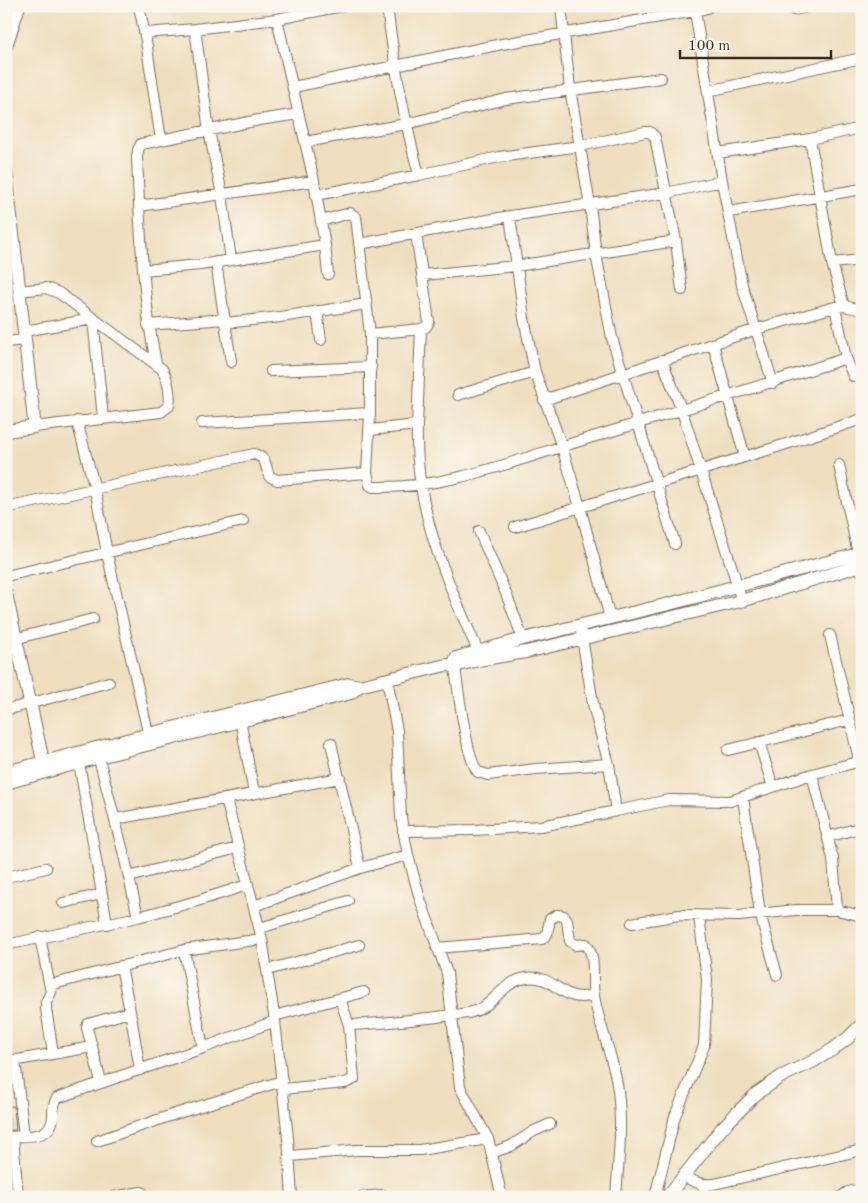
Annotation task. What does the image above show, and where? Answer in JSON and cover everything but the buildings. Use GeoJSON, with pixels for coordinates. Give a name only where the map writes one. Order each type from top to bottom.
{"type":"FeatureCollection","features":[{"type":"Feature","properties":{"kind":"street"},"geometry":{"type":"LineString","coordinates":[[6,46],[19,6]]}},
{"type":"Feature","properties":{"kind":"street"},"geometry":{"type":"LineString","coordinates":[[139,6],[145,33],[161,140]]}},
{"type":"Feature","properties":{"kind":"street"},"geometry":{"type":"LineString","coordinates":[[145,33],[278,19],[342,6]]}},
{"type":"Feature","properties":{"kind":"street"},"geometry":{"type":"LineString","coordinates":[[386,6],[394,66],[418,175]]}},
{"type":"Feature","properties":{"kind":"street"},"geometry":{"type":"LineString","coordinates":[[562,6],[570,89],[590,205],[596,254],[612,338],[675,544]]}},
{"type":"Feature","properties":{"kind":"street"},"geometry":{"type":"LineString","coordinates":[[790,6],[794,10],[812,6]]}},
{"type":"Feature","properties":{"kind":"street"},"geometry":{"type":"LineString","coordinates":[[293,87],[565,33],[711,7]]}},
{"type":"Feature","properties":{"kind":"street"},"geometry":{"type":"LineString","coordinates":[[695,11],[722,181],[740,278],[773,383]]}},
{"type":"Feature","properties":{"kind":"street"},"geometry":{"type":"LineString","coordinates":[[278,19],[314,182],[328,274]]}},
{"type":"Feature","properties":{"kind":"street"},"geometry":{"type":"LineString","coordinates":[[195,29],[209,131],[222,195],[231,260]]}},
{"type":"Feature","properties":{"kind":"street"},"geometry":{"type":"LineString","coordinates":[[708,91],[862,58]]}},
{"type":"Feature","properties":{"kind":"street"},"geometry":{"type":"LineString","coordinates":[[305,142],[406,124],[506,99],[661,78]]}},
{"type":"Feature","properties":{"kind":"street"},"geometry":{"type":"LineString","coordinates":[[156,363],[148,326],[143,270],[138,150],[141,144],[259,120],[299,114]]}},
{"type":"Feature","properties":{"kind":"street"},"geometry":{"type":"LineString","coordinates":[[718,154],[810,139],[862,128]]}},
{"type":"Feature","properties":{"kind":"street"},"geometry":{"type":"LineString","coordinates":[[316,195],[499,157],[580,146],[650,132],[656,139],[676,241],[682,290]]}},
{"type":"Feature","properties":{"kind":"street"},"geometry":{"type":"LineString","coordinates":[[810,139],[832,263],[846,358],[853,376],[862,377]]}},
{"type":"Feature","properties":{"kind":"street"},"geometry":{"type":"LineString","coordinates":[[6,172],[8,204],[20,291],[34,427]]}},
{"type":"Feature","properties":{"kind":"street"},"geometry":{"type":"LineString","coordinates":[[359,244],[510,216],[666,193],[722,181]]}},
{"type":"Feature","properties":{"kind":"street"},"geometry":{"type":"LineString","coordinates":[[139,206],[314,182]]}},
{"type":"Feature","properties":{"kind":"street"},"geometry":{"type":"LineString","coordinates":[[728,212],[862,189]]}},
{"type":"Feature","properties":{"kind":"street"},"geometry":{"type":"LineString","coordinates":[[321,221],[350,213],[356,217],[370,334],[370,430],[367,473],[370,485],[373,486],[421,485],[492,469],[773,383],[846,358]]}},
{"type":"Feature","properties":{"kind":"street"},"geometry":{"type":"LineString","coordinates":[[510,216],[524,318],[535,372],[562,447],[610,618]]}},
{"type":"Feature","properties":{"kind":"street"},"geometry":{"type":"LineString","coordinates":[[370,334],[421,330],[429,322],[416,232]]}},
{"type":"Feature","properties":{"kind":"street"},"geometry":{"type":"LineString","coordinates":[[423,275],[516,266],[676,241]]}},
{"type":"Feature","properties":{"kind":"street"},"geometry":{"type":"LineString","coordinates":[[143,270],[200,265],[325,245]]}},
{"type":"Feature","properties":{"kind":"street"},"geometry":{"type":"LineString","coordinates":[[832,263],[862,260]]}},
{"type":"Feature","properties":{"kind":"street"},"geometry":{"type":"LineString","coordinates":[[216,262],[231,362]]}},
{"type":"Feature","properties":{"kind":"street"},"geometry":{"type":"LineString","coordinates":[[6,431],[161,412],[166,410],[170,401],[166,378],[162,369],[156,363],[93,319],[59,292],[52,289],[20,291]]}},
{"type":"Feature","properties":{"kind":"street"},"geometry":{"type":"LineString","coordinates":[[148,326],[225,321],[367,304]]}},
{"type":"Feature","properties":{"kind":"street"},"geometry":{"type":"LineString","coordinates":[[544,400],[757,329],[839,306],[862,310]]}},
{"type":"Feature","properties":{"kind":"street"},"geometry":{"type":"LineString","coordinates":[[317,311],[321,340]]}},
{"type":"Feature","properties":{"kind":"street"},"geometry":{"type":"LineString","coordinates":[[6,342],[93,319]]}},
{"type":"Feature","properties":{"kind":"street"},"geometry":{"type":"LineString","coordinates":[[93,319],[103,418]]}},
{"type":"Feature","properties":{"kind":"street"},"geometry":{"type":"LineString","coordinates":[[421,330],[416,449],[421,485],[431,534],[448,584],[478,651]]}},
{"type":"Feature","properties":{"kind":"street"},"geometry":{"type":"LineString","coordinates":[[712,344],[746,457]]}},
{"type":"Feature","properties":{"kind":"street"},"geometry":{"type":"LineString","coordinates":[[662,360],[682,411],[741,601]]}},
{"type":"Feature","properties":{"kind":"street"},"geometry":{"type":"LineString","coordinates":[[271,371],[371,367]]}},
{"type":"Feature","properties":{"kind":"street"},"geometry":{"type":"LineString","coordinates":[[458,396],[535,372]]}},
{"type":"Feature","properties":{"kind":"street"},"geometry":{"type":"LineString","coordinates":[[202,422],[370,413]]}},
{"type":"Feature","properties":{"kind":"street"},"geometry":{"type":"LineString","coordinates":[[514,528],[746,457],[862,419]]}},
{"type":"Feature","properties":{"kind":"street"},"geometry":{"type":"LineString","coordinates":[[77,421],[95,489],[107,553],[150,739]]}},
{"type":"Feature","properties":{"kind":"street"},"geometry":{"type":"LineString","coordinates":[[370,430],[417,425]]}},
{"type":"Feature","properties":{"kind":"street"},"geometry":{"type":"LineString","coordinates":[[6,508],[254,454],[263,458],[269,476],[277,480],[367,473]]}},
{"type":"Feature","properties":{"kind":"street"},"geometry":{"type":"LineString","coordinates":[[6,783],[45,767],[240,716],[349,684],[359,686],[452,663],[526,652],[581,632],[610,618],[738,587],[861,562],[839,465]]}},
{"type":"Feature","properties":{"kind":"street"},"geometry":{"type":"LineString","coordinates":[[6,576],[243,521]]}},
{"type":"Feature","properties":{"kind":"street"},"geometry":{"type":"LineString","coordinates":[[479,531],[523,639]]}},
{"type":"Feature","properties":{"kind":"street"},"geometry":{"type":"LineString","coordinates":[[452,663],[478,651],[523,639],[581,632],[741,601],[830,568]]}},
{"type":"Feature","properties":{"kind":"street"},"geometry":{"type":"LineString","coordinates":[[6,594],[11,640],[32,704],[45,767]]}},
{"type":"Feature","properties":{"kind":"street"},"geometry":{"type":"LineString","coordinates":[[11,640],[92,619]]}},
{"type":"Feature","properties":{"kind":"street"},"geometry":{"type":"LineString","coordinates":[[581,632],[594,709],[609,764],[616,811]]}},
{"type":"Feature","properties":{"kind":"street"},"geometry":{"type":"LineString","coordinates":[[403,832],[541,826],[662,801],[719,802],[742,798],[812,774],[857,762],[858,755],[830,635]]}},
{"type":"Feature","properties":{"kind":"street"},"geometry":{"type":"LineString","coordinates":[[452,663],[472,763],[478,772],[488,775],[536,769],[609,764]]}},
{"type":"Feature","properties":{"kind":"street"},"geometry":{"type":"LineString","coordinates":[[387,680],[397,731],[403,832],[408,855],[420,899],[447,973],[460,1086],[488,1139],[502,1197]]}},
{"type":"Feature","properties":{"kind":"street"},"geometry":{"type":"LineString","coordinates":[[6,710],[109,682]]}},
{"type":"Feature","properties":{"kind":"street"},"geometry":{"type":"LineString","coordinates":[[240,716],[254,793]]}},
{"type":"Feature","properties":{"kind":"street"},"geometry":{"type":"LineString","coordinates":[[728,750],[849,720]]}},
{"type":"Feature","properties":{"kind":"street"},"geometry":{"type":"LineString","coordinates":[[759,742],[773,787]]}},
{"type":"Feature","properties":{"kind":"street"},"geometry":{"type":"LineString","coordinates":[[331,743],[360,868]]}},
{"type":"Feature","properties":{"kind":"street"},"geometry":{"type":"LineString","coordinates":[[6,772],[79,763],[98,752]]}},
{"type":"Feature","properties":{"kind":"street"},"geometry":{"type":"LineString","coordinates":[[98,752],[116,819],[138,917]]}},
{"type":"Feature","properties":{"kind":"street"},"geometry":{"type":"LineString","coordinates":[[79,763],[107,924]]}},
{"type":"Feature","properties":{"kind":"street"},"geometry":{"type":"LineString","coordinates":[[812,774],[833,859],[837,910]]}},
{"type":"Feature","properties":{"kind":"street"},"geometry":{"type":"LineString","coordinates":[[116,819],[340,778]]}},
{"type":"Feature","properties":{"kind":"street"},"geometry":{"type":"LineString","coordinates":[[226,798],[237,848],[262,939],[282,1085],[290,1156],[292,1197]]}},
{"type":"Feature","properties":{"kind":"street"},"geometry":{"type":"LineString","coordinates":[[742,798],[760,913],[777,975]]}},
{"type":"Feature","properties":{"kind":"street"},"geometry":{"type":"LineString","coordinates":[[828,837],[862,827]]}},
{"type":"Feature","properties":{"kind":"street"},"geometry":{"type":"LineString","coordinates":[[129,877],[237,848]]}},
{"type":"Feature","properties":{"kind":"street"},"geometry":{"type":"LineString","coordinates":[[254,906],[360,868],[408,855]]}},
{"type":"Feature","properties":{"kind":"street"},"geometry":{"type":"LineString","coordinates":[[6,877],[46,868]]}},
{"type":"Feature","properties":{"kind":"street"},"geometry":{"type":"LineString","coordinates":[[6,945],[138,917],[247,885]]}},
{"type":"Feature","properties":{"kind":"street"},"geometry":{"type":"LineString","coordinates":[[63,903],[102,894]]}},
{"type":"Feature","properties":{"kind":"street"},"geometry":{"type":"LineString","coordinates":[[260,928],[348,901]]}},
{"type":"Feature","properties":{"kind":"street"},"geometry":{"type":"LineString","coordinates":[[632,923],[679,915],[740,916],[796,910],[837,910],[862,916]]}},
{"type":"Feature","properties":{"kind":"street"},"geometry":{"type":"LineString","coordinates":[[437,948],[542,939],[547,934],[552,918],[557,915],[564,916],[567,920],[570,941],[576,945],[586,944],[589,948],[592,958],[594,995],[619,1099],[620,1138],[616,1197]]}},
{"type":"Feature","properties":{"kind":"street"},"geometry":{"type":"LineString","coordinates":[[655,1197],[675,1116],[704,1046],[707,978],[698,916]]}},
{"type":"Feature","properties":{"kind":"street"},"geometry":{"type":"LineString","coordinates":[[40,937],[50,985],[50,995],[47,1000],[46,1009],[53,1053]]}},
{"type":"Feature","properties":{"kind":"street"},"geometry":{"type":"LineString","coordinates":[[50,985],[184,950],[262,939]]}},
{"type":"Feature","properties":{"kind":"street"},"geometry":{"type":"LineString","coordinates":[[267,970],[359,945]]}},
{"type":"Feature","properties":{"kind":"street"},"geometry":{"type":"LineString","coordinates":[[184,950],[203,1048]]}},
{"type":"Feature","properties":{"kind":"street"},"geometry":{"type":"LineString","coordinates":[[121,966],[140,1070]]}},
{"type":"Feature","properties":{"kind":"street"},"geometry":{"type":"LineString","coordinates":[[349,1025],[380,1024],[472,1012],[480,1009],[514,980],[530,977],[545,980],[577,998],[594,995]]}},
{"type":"Feature","properties":{"kind":"street"},"geometry":{"type":"LineString","coordinates":[[18,1197],[10,1137],[41,1134],[50,1128],[55,1101],[58,1098],[203,1048],[274,1018],[364,992]]}},
{"type":"Feature","properties":{"kind":"street"},"geometry":{"type":"LineString","coordinates":[[97,1141],[175,1114],[282,1085],[345,1083],[352,1081],[354,1077],[349,1025],[340,999]]}},
{"type":"Feature","properties":{"kind":"street"},"geometry":{"type":"LineString","coordinates":[[101,1082],[87,1028],[88,1024],[130,1012]]}},
{"type":"Feature","properties":{"kind":"street"},"geometry":{"type":"LineString","coordinates":[[667,1197],[722,1128],[762,1090],[782,1076],[832,1050],[862,1024]]}},
{"type":"Feature","properties":{"kind":"street"},"geometry":{"type":"LineString","coordinates":[[24,1136],[11,1061],[92,1047]]}},
{"type":"Feature","properties":{"kind":"street"},"geometry":{"type":"LineString","coordinates":[[491,1153],[511,1146],[534,1131],[550,1124]]}},
{"type":"Feature","properties":{"kind":"street"},"geometry":{"type":"LineString","coordinates":[[290,1156],[357,1150],[420,1150],[488,1139]]}},
{"type":"Feature","properties":{"kind":"street"},"geometry":{"type":"LineString","coordinates":[[683,1176],[692,1182],[714,1184],[861,1153]]}},
{"type":"Feature","properties":{"kind":"street"},"geometry":{"type":"LineString","coordinates":[[704,1184],[705,1197]]}},
{"type":"Feature","properties":{"kind":"street"},"geometry":{"type":"LineString","coordinates":[[842,1197],[848,1192],[862,1189]]}},
{"type":"Feature","properties":{"kind":"street"},"geometry":{"type":"LineString","coordinates":[[114,1197],[141,1192],[143,1192],[145,1197]]}},
{"type":"Feature","properties":{"kind":"street"},"geometry":{"type":"LineString","coordinates":[[361,1197],[383,1195]]}}]}
